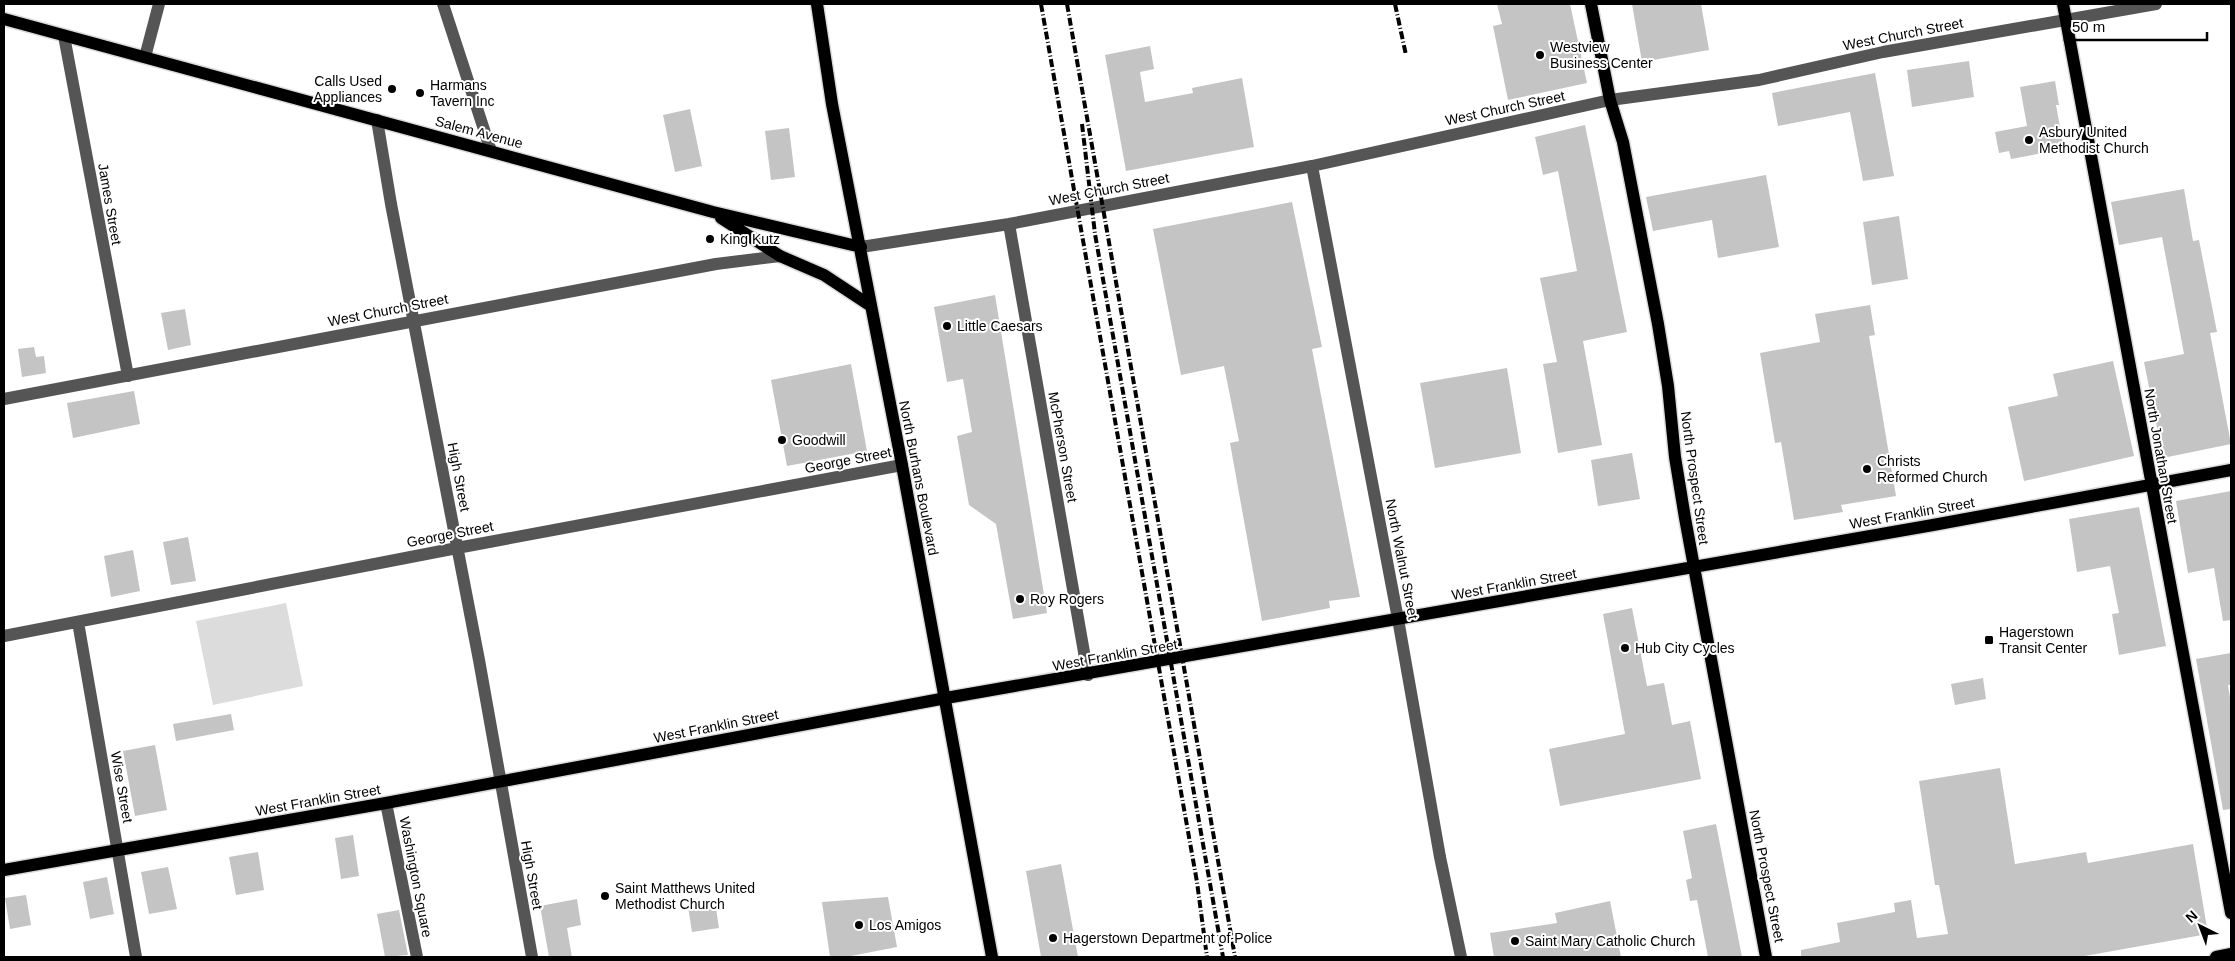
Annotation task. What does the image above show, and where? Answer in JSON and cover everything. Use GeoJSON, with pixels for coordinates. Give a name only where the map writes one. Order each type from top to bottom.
{"type":"FeatureCollection","features":[{"type":"Feature","properties":{"kind":"main road","name":"North Burhans Boulevard"},"geometry":{"type":"LineString","coordinates":[[817,4],[832,104],[861,246],[946,698],[992,957]]}},
{"type":"Feature","properties":{"kind":"main road","name":"North Prospect Street"},"geometry":{"type":"LineString","coordinates":[[1591,4],[1610,100],[1623,142],[1658,324],[1668,386],[1675,457],[1766,957]]}},
{"type":"Feature","properties":{"kind":"main road","name":"North Jonathan Street"},"geometry":{"type":"LineString","coordinates":[[2063,4],[2231,913]]}},
{"type":"Feature","properties":{"kind":"main road","name":"Salem Avenue"},"geometry":{"type":"LineString","coordinates":[[4,19],[713,212],[861,246]]}},
{"type":"Feature","properties":{"kind":"main road"},"geometry":{"type":"LineString","coordinates":[[713,212],[780,256],[824,276],[872,306]]}},
{"type":"Feature","properties":{"kind":"main road","name":"West Franklin Street"},"geometry":{"type":"LineString","coordinates":[[4,870],[386,803],[946,698],[1088,675],[2231,470]]}},
{"type":"Feature","properties":{"kind":"main road"},"geometry":{"type":"LineString","coordinates":[[2216,957],[2231,954]]}},
{"type":"Feature","properties":{"kind":"street"},"geometry":{"type":"LineString","coordinates":[[145,57],[159,4]]}},
{"type":"Feature","properties":{"kind":"street"},"geometry":{"type":"LineString","coordinates":[[443,4],[491,151]]}},
{"type":"Feature","properties":{"kind":"street","name":"West Church Street"},"geometry":{"type":"LineString","coordinates":[[861,246],[1009,224],[1312,166],[1610,100],[1759,80],[1883,52],[2156,4]]}},
{"type":"Feature","properties":{"kind":"street","name":"James Street"},"geometry":{"type":"LineString","coordinates":[[64,36],[128,376]]}},
{"type":"Feature","properties":{"kind":"street","name":"High Street"},"geometry":{"type":"LineString","coordinates":[[377,120],[391,204],[457,548],[532,957]]}},
{"type":"Feature","properties":{"kind":"street","name":"North Walnut Street"},"geometry":{"type":"LineString","coordinates":[[1312,166],[1398,619],[1440,857],[1461,957]]}},
{"type":"Feature","properties":{"kind":"street","name":"McPherson Street"},"geometry":{"type":"LineString","coordinates":[[1009,224],[1088,675]]}},
{"type":"Feature","properties":{"kind":"street","name":"West Church Street"},"geometry":{"type":"LineString","coordinates":[[4,399],[716,264],[780,256]]}},
{"type":"Feature","properties":{"kind":"street","name":"George Street"},"geometry":{"type":"LineString","coordinates":[[4,636],[457,548],[902,465]]}},
{"type":"Feature","properties":{"kind":"street","name":"Wise Street"},"geometry":{"type":"LineString","coordinates":[[78,622],[136,957]]}},
{"type":"Feature","properties":{"kind":"street","name":"Washington Square"},"geometry":{"type":"LineString","coordinates":[[386,803],[417,957]]}},
{"type":"Feature","properties":{"kind":"shaded area"},"geometry":{"type":"Polygon","coordinates":[[[286,603],[303,686],[213,705],[196,621],[286,603]]]}},
{"type":"Feature","properties":{"kind":"building","name":"Westview Business Center"},"geometry":{"type":"Polygon","coordinates":[[[1497,4],[1570,4],[1587,83],[1508,100],[1493,26],[1502,24],[1497,4]]]}},
{"type":"Feature","properties":{"kind":"building"},"geometry":{"type":"Polygon","coordinates":[[[1632,4],[1701,4],[1709,50],[1642,62],[1632,4]]]}},
{"type":"Feature","properties":{"kind":"building"},"geometry":{"type":"Polygon","coordinates":[[[1150,46],[1154,69],[1140,72],[1145,102],[1193,93],[1192,88],[1242,78],[1254,147],[1126,171],[1105,55],[1150,46]]]}},
{"type":"Feature","properties":{"kind":"building"},"geometry":{"type":"Polygon","coordinates":[[[1969,61],[1974,97],[1912,107],[1907,70],[1969,61]]]}},
{"type":"Feature","properties":{"kind":"building"},"geometry":{"type":"Polygon","coordinates":[[[1875,73],[1894,176],[1863,181],[1850,112],[1778,126],[1772,93],[1875,73]]]}},
{"type":"Feature","properties":{"kind":"building"},"geometry":{"type":"Polygon","coordinates":[[[2055,81],[2059,105],[2056,105],[2064,149],[2011,159],[2009,151],[1999,153],[1995,132],[2027,126],[2020,87],[2055,81]]]}},
{"type":"Feature","properties":{"kind":"building"},"geometry":{"type":"Polygon","coordinates":[[[690,109],[702,166],[675,172],[663,115],[690,109]]]}},
{"type":"Feature","properties":{"kind":"building"},"geometry":{"type":"Polygon","coordinates":[[[1585,125],[1627,332],[1583,341],[1602,445],[1558,453],[1543,364],[1557,362],[1540,278],[1577,271],[1558,171],[1543,175],[1535,137],[1585,125]]]}},
{"type":"Feature","properties":{"kind":"building"},"geometry":{"type":"Polygon","coordinates":[[[789,128],[795,177],[771,180],[765,131],[789,128]]]}},
{"type":"Feature","properties":{"kind":"building"},"geometry":{"type":"Polygon","coordinates":[[[1766,175],[1779,247],[1718,258],[1712,220],[1653,231],[1646,197],[1766,175]]]}},
{"type":"Feature","properties":{"kind":"building"},"geometry":{"type":"Polygon","coordinates":[[[2184,189],[2193,241],[2199,240],[2217,332],[2210,333],[2231,444],[2163,458],[2144,362],[2184,354],[2162,237],[2119,245],[2111,202],[2184,189]]]}},
{"type":"Feature","properties":{"kind":"building"},"geometry":{"type":"Polygon","coordinates":[[[1292,202],[1322,347],[1312,349],[1360,597],[1329,601],[1330,608],[1262,621],[1230,443],[1239,441],[1224,366],[1181,375],[1153,229],[1292,202]]]}},
{"type":"Feature","properties":{"kind":"building"},"geometry":{"type":"Polygon","coordinates":[[[1899,216],[1908,279],[1872,285],[1863,222],[1899,216]]]}},
{"type":"Feature","properties":{"kind":"building"},"geometry":{"type":"Polygon","coordinates":[[[995,295],[1047,613],[1013,619],[996,524],[969,505],[957,436],[972,432],[963,379],[947,382],[934,307],[995,295]]]}},
{"type":"Feature","properties":{"kind":"building"},"geometry":{"type":"Polygon","coordinates":[[[1870,305],[1875,335],[1869,336],[1896,496],[1841,505],[1843,512],[1794,520],[1781,442],[1775,443],[1760,353],[1820,342],[1815,314],[1870,305]]]}},
{"type":"Feature","properties":{"kind":"building"},"geometry":{"type":"Polygon","coordinates":[[[185,309],[191,345],[168,350],[161,313],[185,309]]]}},
{"type":"Feature","properties":{"kind":"building"},"geometry":{"type":"Polygon","coordinates":[[[34,347],[36,357],[44,356],[46,373],[22,377],[18,349],[34,347]]]}},
{"type":"Feature","properties":{"kind":"building"},"geometry":{"type":"Polygon","coordinates":[[[2113,361],[2134,456],[2024,481],[2008,407],[2058,396],[2053,374],[2113,361]]]}},
{"type":"Feature","properties":{"kind":"building"},"geometry":{"type":"Polygon","coordinates":[[[851,364],[867,451],[787,466],[771,380],[851,364]]]}},
{"type":"Feature","properties":{"kind":"building"},"geometry":{"type":"Polygon","coordinates":[[[1507,368],[1521,453],[1435,468],[1420,383],[1507,368]]]}},
{"type":"Feature","properties":{"kind":"building"},"geometry":{"type":"Polygon","coordinates":[[[134,391],[140,424],[73,438],[67,403],[134,391]]]}},
{"type":"Feature","properties":{"kind":"building"},"geometry":{"type":"Polygon","coordinates":[[[1632,453],[1640,499],[1598,506],[1591,460],[1632,453]]]}},
{"type":"Feature","properties":{"kind":"building"},"geometry":{"type":"Polygon","coordinates":[[[2231,491],[2231,620],[2223,621],[2214,568],[2188,573],[2176,501],[2231,491]]]}},
{"type":"Feature","properties":{"kind":"building"},"geometry":{"type":"Polygon","coordinates":[[[2139,507],[2166,646],[2119,655],[2112,614],[2119,613],[2110,566],[2077,572],[2069,519],[2139,507]]]}},
{"type":"Feature","properties":{"kind":"building"},"geometry":{"type":"Polygon","coordinates":[[[188,537],[196,581],[171,585],[163,542],[188,537]]]}},
{"type":"Feature","properties":{"kind":"building"},"geometry":{"type":"Polygon","coordinates":[[[133,550],[140,591],[111,597],[104,556],[133,550]]]}},
{"type":"Feature","properties":{"kind":"building"},"geometry":{"type":"Polygon","coordinates":[[[1632,608],[1647,686],[1664,683],[1672,725],[1690,721],[1701,779],[1560,806],[1549,749],[1625,734],[1603,614],[1632,608]]]}},
{"type":"Feature","properties":{"kind":"building"},"geometry":{"type":"Polygon","coordinates":[[[2231,653],[2231,685],[2228,685],[2231,704],[2231,809],[2223,810],[2196,659],[2231,653]]]}},
{"type":"Feature","properties":{"kind":"building"},"geometry":{"type":"Polygon","coordinates":[[[1983,678],[1986,699],[1955,705],[1951,684],[1983,678]]]}},
{"type":"Feature","properties":{"kind":"building"},"geometry":{"type":"Polygon","coordinates":[[[231,714],[234,730],[176,741],[173,724],[231,714]]]}},
{"type":"Feature","properties":{"kind":"building"},"geometry":{"type":"Polygon","coordinates":[[[155,745],[167,810],[135,816],[123,751],[155,745]]]}},
{"type":"Feature","properties":{"kind":"building"},"geometry":{"type":"Polygon","coordinates":[[[2000,768],[2015,864],[2086,852],[2088,863],[2193,844],[2208,934],[2079,957],[1801,957],[1801,950],[1840,942],[1837,923],[1895,912],[1894,903],[1911,900],[1917,938],[1948,934],[1939,885],[1935,885],[1919,781],[2000,768]]]}},
{"type":"Feature","properties":{"kind":"building"},"geometry":{"type":"Polygon","coordinates":[[[1716,824],[1742,957],[1708,957],[1697,900],[1690,901],[1686,880],[1692,878],[1683,831],[1716,824]]]}},
{"type":"Feature","properties":{"kind":"building"},"geometry":{"type":"Polygon","coordinates":[[[353,835],[359,876],[341,879],[335,838],[353,835]]]}},
{"type":"Feature","properties":{"kind":"building"},"geometry":{"type":"Polygon","coordinates":[[[258,852],[264,890],[236,895],[229,857],[258,852]]]}},
{"type":"Feature","properties":{"kind":"building"},"geometry":{"type":"Polygon","coordinates":[[[1061,864],[1078,957],[1041,957],[1026,871],[1061,864]]]}},
{"type":"Feature","properties":{"kind":"building"},"geometry":{"type":"Polygon","coordinates":[[[168,867],[177,909],[149,914],[141,872],[168,867]]]}},
{"type":"Feature","properties":{"kind":"building"},"geometry":{"type":"Polygon","coordinates":[[[107,877],[114,914],[90,919],[83,882],[107,877]]]}},
{"type":"Feature","properties":{"kind":"building"},"geometry":{"type":"Polygon","coordinates":[[[26,895],[31,925],[10,929],[5,898],[26,895]]]}},
{"type":"Feature","properties":{"kind":"building","name":"Los Amigos"},"geometry":{"type":"Polygon","coordinates":[[[888,897],[897,947],[846,957],[830,957],[822,902],[888,897]]]}},
{"type":"Feature","properties":{"kind":"building"},"geometry":{"type":"Polygon","coordinates":[[[577,899],[581,925],[567,928],[572,957],[549,957],[540,906],[577,899]]]}},
{"type":"Feature","properties":{"kind":"building"},"geometry":{"type":"Polygon","coordinates":[[[1610,901],[1621,957],[1494,957],[1490,933],[1557,923],[1555,913],[1610,901]]]}},
{"type":"Feature","properties":{"kind":"building"},"geometry":{"type":"Polygon","coordinates":[[[715,902],[719,928],[692,932],[688,907],[715,902]]]}},
{"type":"Feature","properties":{"kind":"building"},"geometry":{"type":"Polygon","coordinates":[[[399,910],[408,955],[385,957],[377,914],[399,910]]]}},
{"type":"Feature","properties":{"kind":"railway"},"geometry":{"type":"LineString","coordinates":[[1041,4],[1197,882],[1207,957]]}},
{"type":"Feature","properties":{"kind":"railway"},"geometry":{"type":"LineString","coordinates":[[1067,4],[1235,957]]}},
{"type":"Feature","properties":{"kind":"railway"},"geometry":{"type":"LineString","coordinates":[[1395,4],[1406,55]]}},
{"type":"Feature","properties":{"kind":"railway"},"geometry":{"type":"LineString","coordinates":[[1082,124],[1095,234],[1223,957]]}},
{"type":"Feature","properties":{"kind":"place","name":"Westview Business Center"},"geometry":{"type":"Point","coordinates":[1540,55]}},
{"type":"Feature","properties":{"kind":"place","name":"Calls Used Appliances"},"geometry":{"type":"Point","coordinates":[392,89]}},
{"type":"Feature","properties":{"kind":"place","name":"Harmans Tavern Inc"},"geometry":{"type":"Point","coordinates":[420,93]}},
{"type":"Feature","properties":{"kind":"place","name":"Asbury United Methodist Church"},"geometry":{"type":"Point","coordinates":[2029,140]}},
{"type":"Feature","properties":{"kind":"place","name":"King Kutz"},"geometry":{"type":"Point","coordinates":[710,239]}},
{"type":"Feature","properties":{"kind":"place","name":"Little Caesars"},"geometry":{"type":"Point","coordinates":[947,326]}},
{"type":"Feature","properties":{"kind":"place","name":"Goodwill"},"geometry":{"type":"Point","coordinates":[782,440]}},
{"type":"Feature","properties":{"kind":"place","name":"Christs Reformed Church"},"geometry":{"type":"Point","coordinates":[1867,469]}},
{"type":"Feature","properties":{"kind":"place","name":"Roy Rogers"},"geometry":{"type":"Point","coordinates":[1020,599]}},
{"type":"Feature","properties":{"kind":"place","name":"Hagerstown Transit Center"},"geometry":{"type":"Point","coordinates":[1989,640]}},
{"type":"Feature","properties":{"kind":"place","name":"Hub City Cycles"},"geometry":{"type":"Point","coordinates":[1625,648]}},
{"type":"Feature","properties":{"kind":"place","name":"Saint Matthews United Methodist Church"},"geometry":{"type":"Point","coordinates":[605,896]}},
{"type":"Feature","properties":{"kind":"place","name":"Los Amigos"},"geometry":{"type":"Point","coordinates":[859,925]}},
{"type":"Feature","properties":{"kind":"place","name":"Hagerstown Department of Police"},"geometry":{"type":"Point","coordinates":[1053,938]}},
{"type":"Feature","properties":{"kind":"place","name":"Saint Mary Catholic Church"},"geometry":{"type":"Point","coordinates":[1515,941]}}]}
